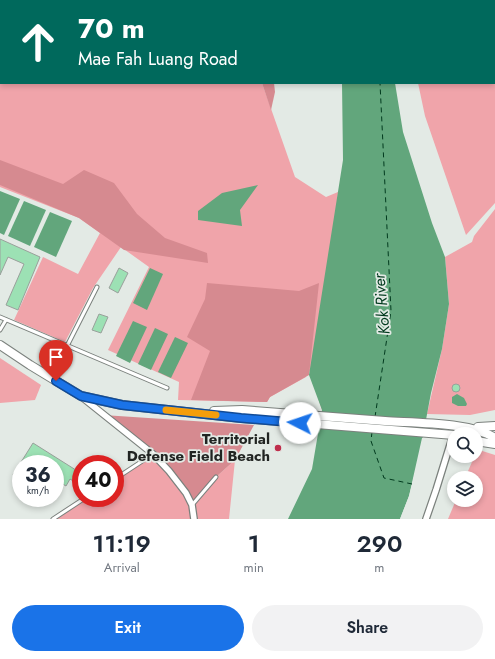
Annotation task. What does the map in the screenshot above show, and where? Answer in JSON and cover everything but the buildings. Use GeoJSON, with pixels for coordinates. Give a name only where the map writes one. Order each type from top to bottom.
{"type":"FeatureCollection","features":[{"type":"Feature","properties":{"kind":"street"},"geometry":{"type":"LineString","coordinates":[[0,345],[81,396],[153,454],[186,493],[192,505],[194,519]]}},
{"type":"Feature","properties":{"kind":"street"},"geometry":{"type":"LineString","coordinates":[[81,396],[122,405],[185,412],[434,424],[460,427]]}},
{"type":"Feature","properties":{"kind":"street"},"geometry":{"type":"LineString","coordinates":[[241,414],[447,434]]}},
{"type":"Feature","properties":{"kind":"street"},"geometry":{"type":"LineString","coordinates":[[482,427],[495,426]]}},
{"type":"Feature","properties":{"kind":"street"},"geometry":{"type":"LineString","coordinates":[[483,432],[495,438]]}},
{"type":"Feature","properties":{"kind":"street"},"geometry":{"type":"LineString","coordinates":[[483,442],[495,444]]}},
{"type":"Feature","properties":{"kind":"street"},"geometry":{"type":"LineString","coordinates":[[426,519],[447,454]]}},
{"type":"Feature","properties":{"kind":"lane"},"geometry":{"type":"LineString","coordinates":[[67,346],[96,288]]}},
{"type":"Feature","properties":{"kind":"lane"},"geometry":{"type":"LineString","coordinates":[[0,317],[167,388]]}},
{"type":"Feature","properties":{"kind":"lane"},"geometry":{"type":"LineString","coordinates":[[0,330],[6,320]]}},
{"type":"Feature","properties":{"kind":"lane"},"geometry":{"type":"LineString","coordinates":[[124,473],[153,454]]}},
{"type":"Feature","properties":{"kind":"lane"},"geometry":{"type":"LineString","coordinates":[[192,505],[216,477]]}},
{"type":"Feature","properties":{"kind":"lane"},"geometry":{"type":"LineString","coordinates":[[53,519],[72,507]]}},
{"type":"Feature","properties":{"kind":"shaded area"},"geometry":{"type":"Polygon","coordinates":[[[0,84],[262,84],[295,177],[326,197],[338,192],[336,234],[346,308],[318,437],[322,410],[308,367],[306,377],[270,397],[267,402],[178,400],[179,382],[108,350],[149,267],[121,247],[93,288],[65,342],[14,320],[43,257],[78,274],[100,233],[79,218],[0,187],[0,84]]]}},
{"type":"Feature","properties":{"kind":"shaded area"},"geometry":{"type":"Polygon","coordinates":[[[262,84],[274,84],[275,92],[271,110],[262,84]]]}},
{"type":"Feature","properties":{"kind":"shaded area"},"geometry":{"type":"Polygon","coordinates":[[[418,84],[495,84],[495,203],[466,235],[425,116],[418,84]]]}},
{"type":"Feature","properties":{"kind":"shaded area"},"geometry":{"type":"Polygon","coordinates":[[[0,160],[63,184],[84,170],[114,183],[137,214],[165,238],[207,253],[208,263],[124,250],[79,218],[0,185],[0,160]]]}},
{"type":"Feature","properties":{"kind":"shaded area"},"geometry":{"type":"Polygon","coordinates":[[[495,209],[495,410],[470,415],[427,414],[442,349],[449,304],[445,257],[472,242],[474,236],[495,209]]]}},
{"type":"Feature","properties":{"kind":"shaded area"},"geometry":{"type":"Polygon","coordinates":[[[207,283],[299,291],[319,283],[309,375],[270,397],[267,402],[191,400],[210,351],[187,337],[205,299],[207,283]]]}},
{"type":"Feature","properties":{"kind":"shaded area"},"geometry":{"type":"Polygon","coordinates":[[[0,358],[41,385],[35,400],[0,403],[0,358]]]}},
{"type":"Feature","properties":{"kind":"shaded area"},"geometry":{"type":"Polygon","coordinates":[[[103,415],[254,425],[235,460],[216,477],[192,505],[169,471],[103,415]]]}},
{"type":"Feature","properties":{"kind":"shaded area"},"geometry":{"type":"Polygon","coordinates":[[[483,451],[495,455],[495,519],[448,519],[453,507],[483,507],[483,471],[468,471],[472,463],[483,463],[483,451]]]}},
{"type":"Feature","properties":{"kind":"shaded area"},"geometry":{"type":"Polygon","coordinates":[[[153,454],[216,477],[235,460],[229,519],[53,519],[72,507],[124,507],[124,473],[153,454]]]}},
{"type":"Feature","properties":{"kind":"water","name":"Kok River"},"geometry":{"type":"Polygon","coordinates":[[[342,84],[395,84],[403,132],[432,223],[445,257],[449,304],[442,349],[431,393],[419,457],[409,496],[400,519],[288,519],[312,469],[322,410],[309,375],[343,160],[342,84]]]}},
{"type":"Feature","properties":{"kind":"water"},"geometry":{"type":"Polygon","coordinates":[[[258,185],[240,210],[242,226],[198,220],[198,211],[222,193],[258,185]]]}},
{"type":"Feature","properties":{"kind":"water"},"geometry":{"type":"Polygon","coordinates":[[[0,191],[20,199],[4,235],[0,233],[0,191]]]}},
{"type":"Feature","properties":{"kind":"water"},"geometry":{"type":"Polygon","coordinates":[[[24,201],[46,210],[30,246],[8,236],[24,201]]]}},
{"type":"Feature","properties":{"kind":"water"},"geometry":{"type":"Polygon","coordinates":[[[50,212],[72,221],[56,257],[34,247],[50,212]]]}},
{"type":"Feature","properties":{"kind":"water"},"geometry":{"type":"Polygon","coordinates":[[[150,268],[163,274],[147,310],[133,303],[150,268]]]}},
{"type":"Feature","properties":{"kind":"water"},"geometry":{"type":"Polygon","coordinates":[[[133,321],[147,327],[130,363],[116,356],[133,321]]]}},
{"type":"Feature","properties":{"kind":"water"},"geometry":{"type":"Polygon","coordinates":[[[155,328],[168,334],[151,370],[138,364],[155,328]]]}},
{"type":"Feature","properties":{"kind":"water"},"geometry":{"type":"Polygon","coordinates":[[[175,337],[188,343],[171,378],[158,372],[175,337]]]}},
{"type":"Feature","properties":{"kind":"water"},"geometry":{"type":"Polygon","coordinates":[[[457,394],[464,398],[467,404],[466,406],[458,406],[452,403],[452,397],[457,394]]]}},
{"type":"Feature","properties":{"kind":"pier"},"geometry":{"type":"Polygon","coordinates":[[[422,438],[424,438],[421,458],[410,497],[402,519],[400,519],[409,496],[422,438]]]}},
{"type":"Feature","properties":{"kind":"ferry route"},"geometry":{"type":"LineString","coordinates":[[375,417],[391,311],[380,84]]}},
{"type":"Feature","properties":{"kind":"ferry route"},"geometry":{"type":"LineString","coordinates":[[372,432],[371,441],[384,478],[412,484]]}},
{"type":"Feature","properties":{"kind":"slow traffic"},"geometry":{"type":"LineString","coordinates":[[166,410],[216,415]]}},
{"type":"Feature","properties":{"kind":"place","name":"Territorial Defense Field Beach"},"geometry":{"type":"Point","coordinates":[278,448]}},
{"type":"Feature","properties":{"kind":"route"},"geometry":{"type":"LineString","coordinates":[[56,381],[81,396],[122,405],[300,423]]}}]}
